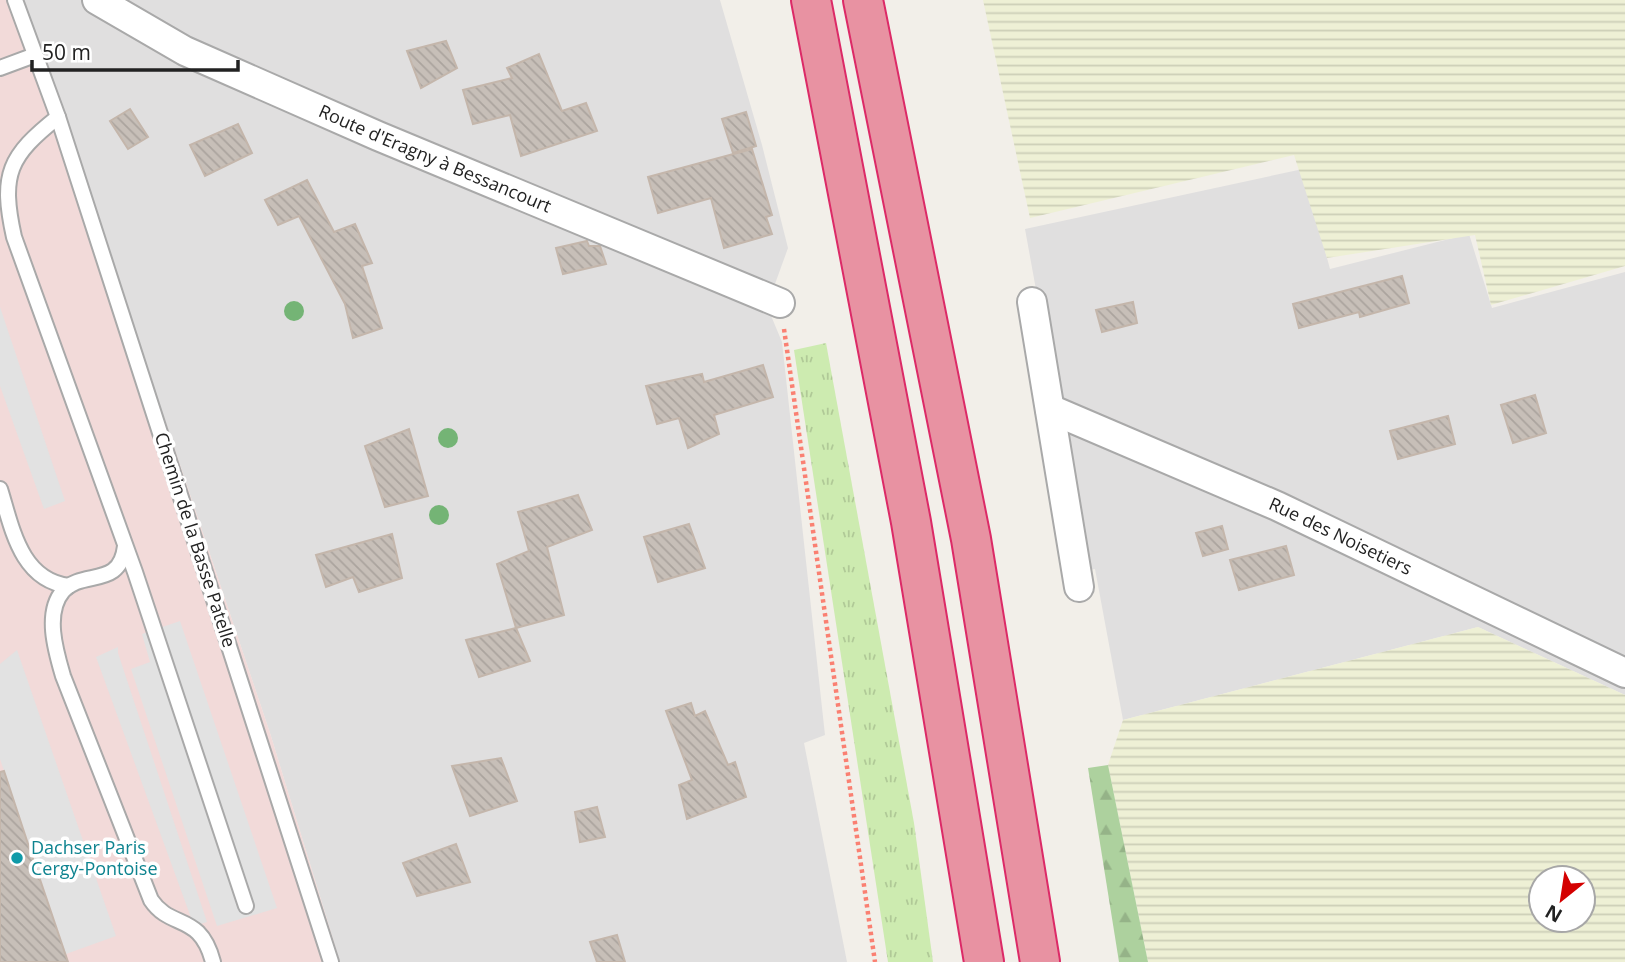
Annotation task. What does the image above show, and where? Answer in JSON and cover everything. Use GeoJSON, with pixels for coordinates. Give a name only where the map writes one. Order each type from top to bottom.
{"type":"FeatureCollection","features":[{"type":"Feature","properties":{"kind":"highway"},"geometry":{"type":"LineString","coordinates":[[811,0],[911,522],[984,962]]}},
{"type":"Feature","properties":{"kind":"highway"},"geometry":{"type":"LineString","coordinates":[[863,0],[971,539],[1040,962]]}},
{"type":"Feature","properties":{"kind":"street","name":"Route d'Eragny à Bessancourt"},"geometry":{"type":"LineString","coordinates":[[97,0],[197,57],[378,136],[780,303]]}},
{"type":"Feature","properties":{"kind":"street"},"geometry":{"type":"LineString","coordinates":[[1032,302],[1079,587]]}},
{"type":"Feature","properties":{"kind":"street","name":"Rue des Noisetiers"},"geometry":{"type":"LineString","coordinates":[[1050,409],[1277,506],[1625,673]]}},
{"type":"Feature","properties":{"kind":"lane","name":"Chemin de la Basse Patelle"},"geometry":{"type":"LineString","coordinates":[[15,0],[58,117],[331,962]]}},
{"type":"Feature","properties":{"kind":"lane"},"geometry":{"type":"LineString","coordinates":[[0,68],[35,55]]}},
{"type":"Feature","properties":{"kind":"lane"},"geometry":{"type":"LineString","coordinates":[[58,117],[6,164],[9,219],[125,546],[246,906]]}},
{"type":"Feature","properties":{"kind":"lane"},"geometry":{"type":"LineString","coordinates":[[0,489],[24,557],[36,571],[56,583],[69,586]]}},
{"type":"Feature","properties":{"kind":"lane"},"geometry":{"type":"LineString","coordinates":[[125,546],[124,555],[116,569],[69,586],[59,597],[54,618],[57,654],[63,676],[151,900],[157,909],[193,926],[203,937],[213,962]]}},
{"type":"Feature","properties":{"kind":"path"},"geometry":{"type":"LineString","coordinates":[[780,303],[875,962]]}},
{"type":"Feature","properties":{"kind":"shaded area"},"geometry":{"type":"Polygon","coordinates":[[[0,0],[24,0],[270,733],[340,962],[0,962],[0,0]]]}},
{"type":"Feature","properties":{"kind":"shaded area"},"geometry":{"type":"Polygon","coordinates":[[[24,0],[720,0],[762,145],[788,248],[767,306],[782,342],[825,735],[804,743],[847,962],[340,962],[270,733],[24,0]]]}},
{"type":"Feature","properties":{"kind":"shaded area"},"geometry":{"type":"Polygon","coordinates":[[[1303,169],[1330,269],[1469,234],[1492,308],[1625,272],[1625,695],[1478,627],[1123,720],[1095,569],[1087,570],[1025,229],[1303,169]]]}},
{"type":"Feature","properties":{"kind":"shaded area"},"geometry":{"type":"Polygon","coordinates":[[[0,307],[65,501],[44,509],[0,386],[0,307]]]}},
{"type":"Feature","properties":{"kind":"shaded area"},"geometry":{"type":"Polygon","coordinates":[[[180,621],[277,908],[217,926],[131,669],[150,662],[142,634],[180,621]]]}},
{"type":"Feature","properties":{"kind":"shaded area"},"geometry":{"type":"Polygon","coordinates":[[[118,647],[207,922],[194,926],[96,657],[118,647]]]}},
{"type":"Feature","properties":{"kind":"shaded area"},"geometry":{"type":"Polygon","coordinates":[[[17,650],[116,936],[66,954],[0,759],[0,664],[17,650]]]}},
{"type":"Feature","properties":{"kind":"green space"},"geometry":{"type":"Polygon","coordinates":[[[983,0],[1625,0],[1625,266],[1491,305],[1475,235],[1327,258],[1294,155],[1030,218],[983,0]]]}},
{"type":"Feature","properties":{"kind":"green space"},"geometry":{"type":"Polygon","coordinates":[[[826,343],[914,823],[933,962],[888,962],[794,350],[826,343]]]}},
{"type":"Feature","properties":{"kind":"green space"},"geometry":{"type":"Polygon","coordinates":[[[1478,627],[1625,695],[1625,962],[1148,962],[1108,765],[1123,720],[1478,627]]]}},
{"type":"Feature","properties":{"kind":"green space"},"geometry":{"type":"Polygon","coordinates":[[[1108,765],[1148,962],[1119,962],[1088,768],[1108,765]]]}},
{"type":"Feature","properties":{"kind":"building"},"geometry":{"type":"Polygon","coordinates":[[[446,41],[457,68],[421,88],[407,51],[446,41]]]}},
{"type":"Feature","properties":{"kind":"building"},"geometry":{"type":"Polygon","coordinates":[[[539,54],[562,111],[586,103],[597,131],[521,156],[510,115],[473,124],[463,90],[512,78],[507,68],[539,54]]]}},
{"type":"Feature","properties":{"kind":"building"},"geometry":{"type":"Polygon","coordinates":[[[130,109],[148,137],[128,149],[110,121],[130,109]]]}},
{"type":"Feature","properties":{"kind":"building"},"geometry":{"type":"Polygon","coordinates":[[[746,112],[756,146],[733,153],[722,119],[746,112]]]}},
{"type":"Feature","properties":{"kind":"building"},"geometry":{"type":"Polygon","coordinates":[[[238,124],[252,153],[205,176],[190,145],[238,124]]]}},
{"type":"Feature","properties":{"kind":"building"},"geometry":{"type":"Polygon","coordinates":[[[752,149],[772,215],[766,217],[772,234],[724,248],[711,198],[658,213],[648,177],[752,149]]]}},
{"type":"Feature","properties":{"kind":"building"},"geometry":{"type":"Polygon","coordinates":[[[307,180],[334,232],[355,224],[372,263],[362,266],[382,328],[353,338],[345,304],[299,216],[278,225],[265,200],[307,180]]]}},
{"type":"Feature","properties":{"kind":"building"},"geometry":{"type":"Polygon","coordinates":[[[587,241],[589,246],[600,246],[606,264],[563,274],[556,248],[587,241]]]}},
{"type":"Feature","properties":{"kind":"building"},"geometry":{"type":"Polygon","coordinates":[[[1402,276],[1409,303],[1360,317],[1359,312],[1299,328],[1293,304],[1402,276]]]}},
{"type":"Feature","properties":{"kind":"building"},"geometry":{"type":"Polygon","coordinates":[[[1133,302],[1137,323],[1102,332],[1096,310],[1133,302]]]}},
{"type":"Feature","properties":{"kind":"building"},"geometry":{"type":"Polygon","coordinates":[[[763,365],[773,397],[714,415],[719,434],[688,448],[679,418],[657,424],[646,386],[702,374],[704,382],[763,365]]]}},
{"type":"Feature","properties":{"kind":"building"},"geometry":{"type":"Polygon","coordinates":[[[1535,395],[1546,433],[1513,443],[1501,405],[1535,395]]]}},
{"type":"Feature","properties":{"kind":"building"},"geometry":{"type":"Polygon","coordinates":[[[1448,416],[1455,444],[1398,459],[1390,431],[1448,416]]]}},
{"type":"Feature","properties":{"kind":"building"},"geometry":{"type":"Polygon","coordinates":[[[409,429],[428,496],[385,507],[365,446],[409,429]]]}},
{"type":"Feature","properties":{"kind":"building"},"geometry":{"type":"Polygon","coordinates":[[[578,495],[592,530],[547,547],[564,615],[516,628],[497,564],[529,551],[518,512],[578,495]]]}},
{"type":"Feature","properties":{"kind":"building"},"geometry":{"type":"Polygon","coordinates":[[[689,524],[705,568],[658,582],[644,537],[689,524]]]}},
{"type":"Feature","properties":{"kind":"building"},"geometry":{"type":"Polygon","coordinates":[[[1222,526],[1228,549],[1203,556],[1196,533],[1222,526]]]}},
{"type":"Feature","properties":{"kind":"building"},"geometry":{"type":"Polygon","coordinates":[[[392,534],[402,578],[359,592],[353,577],[326,587],[316,555],[392,534]]]}},
{"type":"Feature","properties":{"kind":"building"},"geometry":{"type":"Polygon","coordinates":[[[1286,546],[1294,575],[1239,590],[1230,560],[1286,546]]]}},
{"type":"Feature","properties":{"kind":"building"},"geometry":{"type":"Polygon","coordinates":[[[516,628],[530,661],[479,677],[466,640],[516,628]]]}},
{"type":"Feature","properties":{"kind":"building"},"geometry":{"type":"Polygon","coordinates":[[[691,703],[695,716],[705,711],[728,765],[735,762],[746,797],[687,819],[679,785],[692,780],[666,711],[691,703]]]}},
{"type":"Feature","properties":{"kind":"building"},"geometry":{"type":"Polygon","coordinates":[[[501,758],[517,801],[470,816],[452,766],[501,758]]]}},
{"type":"Feature","properties":{"kind":"building","name":"Dachser Paris Cergy-Pontoise"},"geometry":{"type":"Polygon","coordinates":[[[4,771],[68,962],[0,962],[0,772],[4,771]]]}},
{"type":"Feature","properties":{"kind":"building"},"geometry":{"type":"Polygon","coordinates":[[[597,807],[605,837],[580,842],[575,812],[597,807]]]}},
{"type":"Feature","properties":{"kind":"building"},"geometry":{"type":"Polygon","coordinates":[[[456,844],[470,882],[417,896],[403,863],[456,844]]]}},
{"type":"Feature","properties":{"kind":"building"},"geometry":{"type":"Polygon","coordinates":[[[617,935],[625,962],[597,962],[590,942],[617,935]]]}},
{"type":"Feature","properties":{"kind":"place","name":"Dachser Paris Cergy-Pontoise"},"geometry":{"type":"Point","coordinates":[17,858]}}]}
